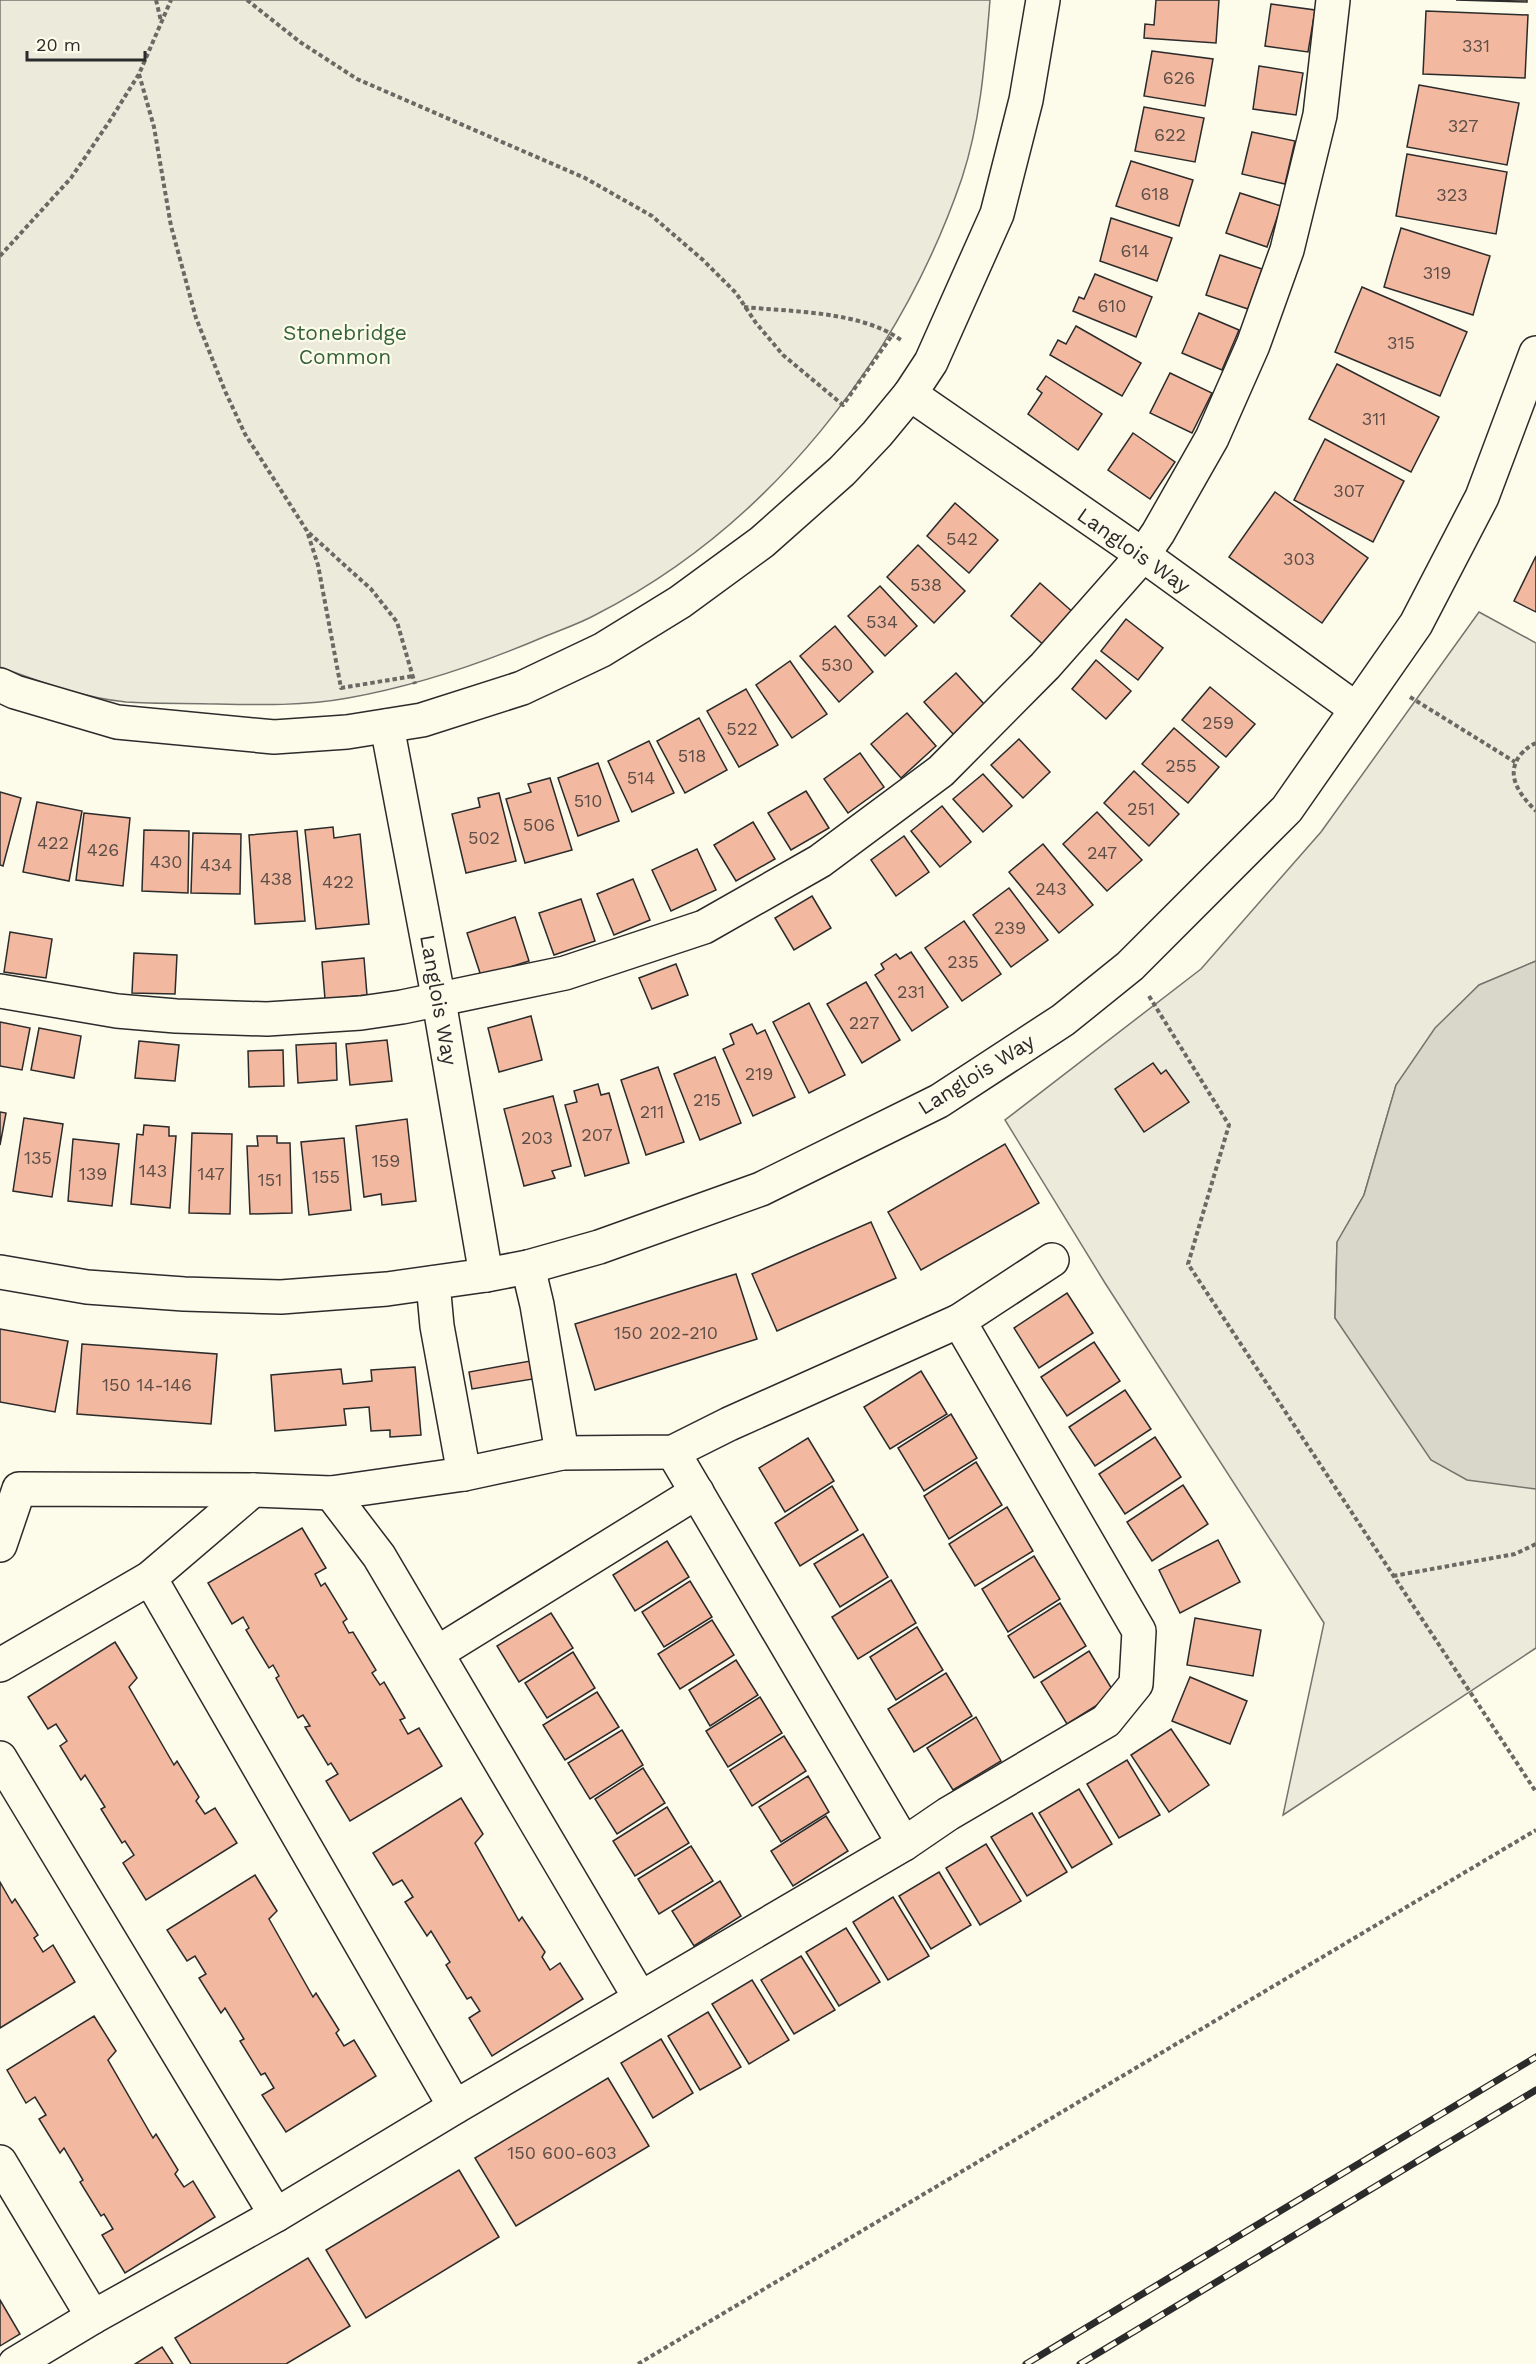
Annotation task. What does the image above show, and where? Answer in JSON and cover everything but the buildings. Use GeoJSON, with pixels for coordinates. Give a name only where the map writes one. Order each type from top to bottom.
{"type":"FeatureCollection","features":[{"type":"Feature","properties":{"kind":"street"},"geometry":{"type":"LineString","coordinates":[[0,685],[15,692],[117,722],[274,737],[347,732],[422,720],[522,688],[602,650],[680,602],[762,542],[842,471],[910,394],[931,362],[997,214],[1026,100],[1042,0]]}},
{"type":"Feature","properties":{"kind":"street"},"geometry":{"type":"LineString","coordinates":[[0,991],[117,1011],[176,1016],[267,1019],[361,1013],[440,1001],[565,973],[704,927],[820,861],[941,771],[1045,666],[1143,555],[1212,438],[1253,345],[1287,249],[1320,115],[1333,0]]}},
{"type":"Feature","properties":{"kind":"street","name":"Langlois Way"},"geometry":{"type":"LineString","coordinates":[[0,1272],[87,1287],[184,1294],[281,1297],[433,1283],[486,1275],[528,1267],[599,1247],[761,1189],[939,1101],[1063,1020],[1137,959],[1287,809],[1416,624],[1482,497],[1536,353]]}},
{"type":"Feature","properties":{"kind":"street","name":"Langlois Way"},"geometry":{"type":"LineString","coordinates":[[910,394],[1143,555],[1356,709]]}},
{"type":"Feature","properties":{"kind":"street","name":"Langlois Way"},"geometry":{"type":"LineString","coordinates":[[387,726],[440,1001],[486,1275]]}},
{"type":"Feature","properties":{"kind":"street"},"geometry":{"type":"LineString","coordinates":[[0,1545],[19,1489],[253,1490],[331,1493],[464,1474],[562,1453],[673,1452],[729,1424],[959,1321],[1052,1260]]}},
{"type":"Feature","properties":{"kind":"street"},"geometry":{"type":"LineString","coordinates":[[528,1267],[537,1305],[562,1453]]}},
{"type":"Feature","properties":{"kind":"street"},"geometry":{"type":"LineString","coordinates":[[433,1283],[437,1326],[464,1474]]}},
{"type":"Feature","properties":{"kind":"street"},"geometry":{"type":"LineString","coordinates":[[15,2364],[93,2317],[276,2215],[455,2107],[904,1844],[948,1814],[1106,1720],[1136,1684],[1139,1632],[959,1321]]}},
{"type":"Feature","properties":{"kind":"street"},"geometry":{"type":"LineString","coordinates":[[673,1452],[904,1844]]}},
{"type":"Feature","properties":{"kind":"street"},"geometry":{"type":"LineString","coordinates":[[0,1665],[150,1578],[253,1490]]}},
{"type":"Feature","properties":{"kind":"street"},"geometry":{"type":"LineString","coordinates":[[437,1653],[697,1492]]}},
{"type":"Feature","properties":{"kind":"street"},"geometry":{"type":"LineString","coordinates":[[331,1493],[379,1556],[640,1998]]}},
{"type":"Feature","properties":{"kind":"street"},"geometry":{"type":"LineString","coordinates":[[150,1578],[455,2107]]}},
{"type":"Feature","properties":{"kind":"street"},"geometry":{"type":"LineString","coordinates":[[0,1758],[276,2215]]}},
{"type":"Feature","properties":{"kind":"street"},"geometry":{"type":"LineString","coordinates":[[0,2162],[93,2317]]}},
{"type":"Feature","properties":{"kind":"path"},"geometry":{"type":"LineString","coordinates":[[156,0],[161,22]]}},
{"type":"Feature","properties":{"kind":"path"},"geometry":{"type":"LineString","coordinates":[[0,255],[70,178],[109,123],[139,74],[171,0]]}},
{"type":"Feature","properties":{"kind":"path"},"geometry":{"type":"LineString","coordinates":[[247,0],[300,42],[357,79],[585,178],[652,216],[703,260],[735,293],[783,355],[843,405],[893,334]]}},
{"type":"Feature","properties":{"kind":"path"},"geometry":{"type":"LineString","coordinates":[[139,74],[154,127],[171,226],[196,318],[245,434],[307,531],[318,565],[341,688],[413,676]]}},
{"type":"Feature","properties":{"kind":"path"},"geometry":{"type":"LineString","coordinates":[[744,307],[837,315],[856,320],[893,334],[931,362]]}},
{"type":"Feature","properties":{"kind":"path"},"geometry":{"type":"LineString","coordinates":[[307,531],[371,590],[397,622],[413,676],[422,720]]}},
{"type":"Feature","properties":{"kind":"path"},"geometry":{"type":"LineString","coordinates":[[1381,673],[1413,691],[1410,696],[1515,762]]}},
{"type":"Feature","properties":{"kind":"path"},"geometry":{"type":"LineString","coordinates":[[1536,743],[1529,746],[1515,762],[1513,777],[1521,796],[1536,811]]}},
{"type":"Feature","properties":{"kind":"path"},"geometry":{"type":"LineString","coordinates":[[1147,994],[1229,1125],[1188,1264],[1536,1792]]}},
{"type":"Feature","properties":{"kind":"path"},"geometry":{"type":"LineString","coordinates":[[1393,1576],[1515,1554],[1536,1544]]}},
{"type":"Feature","properties":{"kind":"path"},"geometry":{"type":"LineString","coordinates":[[638,2364],[1536,1830]]}},
{"type":"Feature","properties":{"kind":"green space","name":"Stonebridge Common"},"geometry":{"type":"Polygon","coordinates":[[[0,0],[990,0],[974,134],[962,178],[936,245],[903,310],[865,372],[821,431],[772,485],[718,534],[660,577],[578,623],[474,664],[399,687],[332,701],[266,705],[110,700],[62,689],[0,667],[0,0]]]}},
{"type":"Feature","properties":{"kind":"green space"},"geometry":{"type":"Polygon","coordinates":[[[1479,612],[1536,643],[1536,961],[1479,985],[1396,1085],[1364,1195],[1337,1243],[1335,1318],[1536,1489],[1536,1648],[1283,1815],[1324,1623],[1105,1283],[1005,1120],[1201,969],[1321,832],[1479,612]]]}},
{"type":"Feature","properties":{"kind":"shaded area"},"geometry":{"type":"Polygon","coordinates":[[[1536,961],[1536,1489],[1467,1480],[1431,1460],[1335,1318],[1337,1242],[1364,1195],[1396,1085],[1435,1028],[1479,985],[1536,961]]]}},
{"type":"Feature","properties":{"kind":"railway"},"geometry":{"type":"LineString","coordinates":[[1026,2364],[1536,2057]]}},
{"type":"Feature","properties":{"kind":"railway"},"geometry":{"type":"LineString","coordinates":[[1080,2364],[1536,2090]]}}]}
